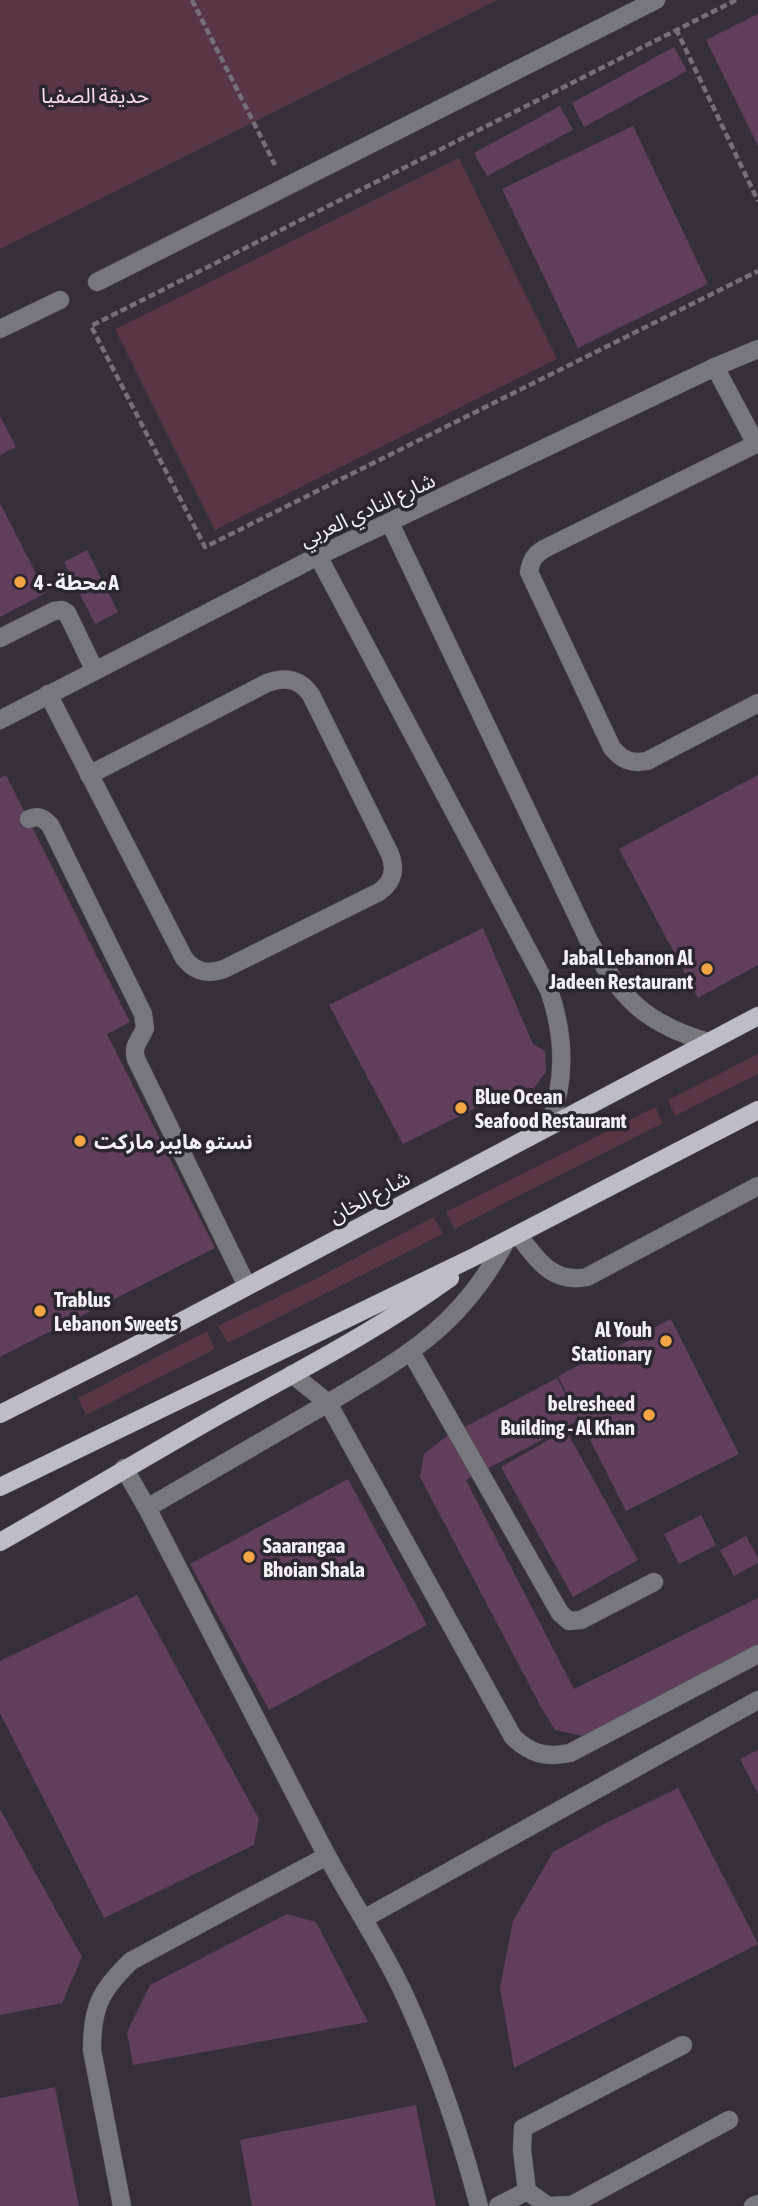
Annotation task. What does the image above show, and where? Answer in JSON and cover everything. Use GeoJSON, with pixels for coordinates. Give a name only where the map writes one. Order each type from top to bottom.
{"type":"FeatureCollection","features":[{"type":"Feature","properties":{"kind":"main road","name":"شارع الخان"},"geometry":{"type":"LineString","coordinates":[[0,1414],[758,1016]]}},
{"type":"Feature","properties":{"kind":"main road"},"geometry":{"type":"LineString","coordinates":[[0,1487],[477,1256],[758,1110]]}},
{"type":"Feature","properties":{"kind":"main road"},"geometry":{"type":"LineString","coordinates":[[0,1542],[416,1301],[477,1256]]}},
{"type":"Feature","properties":{"kind":"street"},"geometry":{"type":"LineString","coordinates":[[97,282],[656,0]]}},
{"type":"Feature","properties":{"kind":"street"},"geometry":{"type":"LineString","coordinates":[[0,329],[60,300]]}},
{"type":"Feature","properties":{"kind":"street","name":"شارع النادي العربي"},"geometry":{"type":"LineString","coordinates":[[0,720],[318,556],[715,366],[758,349]]}},
{"type":"Feature","properties":{"kind":"street"},"geometry":{"type":"LineString","coordinates":[[715,366],[757,444],[544,549],[536,555],[529,572],[612,748],[626,761],[647,761],[758,703]]}},
{"type":"Feature","properties":{"kind":"street"},"geometry":{"type":"LineString","coordinates":[[390,523],[583,929],[602,963],[617,986],[635,1006],[657,1022],[708,1042]]}},
{"type":"Feature","properties":{"kind":"street"},"geometry":{"type":"LineString","coordinates":[[318,556],[549,990],[559,1024],[563,1058],[557,1104],[549,1126]]}},
{"type":"Feature","properties":{"kind":"street"},"geometry":{"type":"LineString","coordinates":[[0,638],[54,611],[62,610],[67,613],[95,671]]}},
{"type":"Feature","properties":{"kind":"street"},"geometry":{"type":"LineString","coordinates":[[48,694],[89,775],[184,958],[197,970],[206,973],[224,969],[379,892],[393,876],[394,864],[390,854],[312,695],[297,681],[287,678],[267,682],[89,775]]}},
{"type":"Feature","properties":{"kind":"street"},"geometry":{"type":"LineString","coordinates":[[29,819],[43,818],[50,825],[142,1014],[145,1028],[136,1042],[136,1059],[247,1286]]}},
{"type":"Feature","properties":{"kind":"street"},"geometry":{"type":"LineString","coordinates":[[147,1508],[411,1352],[466,1303],[512,1238],[556,1275],[577,1279],[587,1277],[758,1186]]}},
{"type":"Feature","properties":{"kind":"street"},"geometry":{"type":"LineString","coordinates":[[411,1352],[559,1613],[569,1621],[581,1620],[654,1582]]}},
{"type":"Feature","properties":{"kind":"street"},"geometry":{"type":"LineString","coordinates":[[292,1374],[328,1403],[509,1731],[524,1748],[538,1755],[570,1753],[758,1654]]}},
{"type":"Feature","properties":{"kind":"street"},"geometry":{"type":"LineString","coordinates":[[124,1468],[327,1856],[365,1919],[404,1995],[438,2073],[479,2206]]}},
{"type":"Feature","properties":{"kind":"street"},"geometry":{"type":"LineString","coordinates":[[365,1919],[758,1700]]}},
{"type":"Feature","properties":{"kind":"street"},"geometry":{"type":"LineString","coordinates":[[122,2206],[92,2050],[92,2025],[99,2000],[112,1979],[131,1961],[327,1856]]}},
{"type":"Feature","properties":{"kind":"street"},"geometry":{"type":"LineString","coordinates":[[682,2045],[523,2128],[522,2150],[527,2191],[548,2206],[572,2204],[729,2120]]}},
{"type":"Feature","properties":{"kind":"street"},"geometry":{"type":"LineString","coordinates":[[498,2206],[527,2191]]}},
{"type":"Feature","properties":{"kind":"path"},"geometry":{"type":"LineString","coordinates":[[192,0],[285,186]]}},
{"type":"Feature","properties":{"kind":"path"},"geometry":{"type":"LineString","coordinates":[[736,0],[91,326],[205,547],[758,271]]}},
{"type":"Feature","properties":{"kind":"path"},"geometry":{"type":"LineString","coordinates":[[676,29],[758,201]]}},
{"type":"Feature","properties":{"kind":"green space","name":"حديقة الصفيا"},"geometry":{"type":"Polygon","coordinates":[[[0,0],[497,0],[0,249],[0,0]]]}},
{"type":"Feature","properties":{"kind":"green space"},"geometry":{"type":"Polygon","coordinates":[[[459,158],[557,359],[215,530],[115,329],[459,158]]]}},
{"type":"Feature","properties":{"kind":"green space"},"geometry":{"type":"Polygon","coordinates":[[[758,1054],[758,1074],[675,1116],[668,1100],[758,1054]]]}},
{"type":"Feature","properties":{"kind":"green space"},"geometry":{"type":"Polygon","coordinates":[[[655,1107],[663,1123],[454,1229],[446,1212],[655,1107]]]}},
{"type":"Feature","properties":{"kind":"green space"},"geometry":{"type":"Polygon","coordinates":[[[434,1217],[443,1234],[228,1343],[218,1326],[317,1278],[434,1217]]]}},
{"type":"Feature","properties":{"kind":"green space"},"geometry":{"type":"Polygon","coordinates":[[[207,1331],[215,1349],[86,1415],[78,1398],[207,1331]]]}},
{"type":"Feature","properties":{"kind":"building"},"geometry":{"type":"Polygon","coordinates":[[[758,14],[758,146],[706,40],[758,14]]]}},
{"type":"Feature","properties":{"kind":"building"},"geometry":{"type":"Polygon","coordinates":[[[674,47],[687,71],[584,127],[572,103],[674,47]]]}},
{"type":"Feature","properties":{"kind":"building"},"geometry":{"type":"Polygon","coordinates":[[[560,106],[573,130],[487,176],[474,153],[560,106]]]}},
{"type":"Feature","properties":{"kind":"building"},"geometry":{"type":"Polygon","coordinates":[[[633,126],[708,284],[578,348],[502,189],[633,126]]]}},
{"type":"Feature","properties":{"kind":"building"},"geometry":{"type":"Polygon","coordinates":[[[0,416],[16,447],[0,455],[0,416]]]}},
{"type":"Feature","properties":{"kind":"building","name":"محطة - 4A"},"geometry":{"type":"Polygon","coordinates":[[[0,503],[46,593],[0,617],[0,503]]]}},
{"type":"Feature","properties":{"kind":"building"},"geometry":{"type":"Polygon","coordinates":[[[87,550],[118,612],[95,624],[64,562],[87,550]]]}},
{"type":"Feature","properties":{"kind":"building","name":"نستو هايبر ماركت"},"geometry":{"type":"Polygon","coordinates":[[[6,775],[130,1022],[107,1034],[215,1248],[0,1357],[0,778],[6,775]]]}},
{"type":"Feature","properties":{"kind":"building"},"geometry":{"type":"Polygon","coordinates":[[[758,775],[758,965],[698,998],[619,849],[758,775]]]}},
{"type":"Feature","properties":{"kind":"building"},"geometry":{"type":"Polygon","coordinates":[[[483,928],[533,1044],[545,1051],[546,1072],[534,1088],[516,1088],[403,1144],[329,1005],[483,928]]]}},
{"type":"Feature","properties":{"kind":"building","name":"belresheed Building - Al Khan"},"geometry":{"type":"Polygon","coordinates":[[[671,1319],[739,1454],[626,1511],[558,1376],[671,1319]]]}},
{"type":"Feature","properties":{"kind":"building"},"geometry":{"type":"Polygon","coordinates":[[[557,1378],[579,1420],[466,1480],[574,1689],[758,1598],[758,1646],[583,1736],[555,1730],[420,1477],[424,1454],[444,1438],[557,1378]]]}},
{"type":"Feature","properties":{"kind":"building"},"geometry":{"type":"Polygon","coordinates":[[[566,1430],[638,1560],[573,1597],[501,1467],[566,1430]]]}},
{"type":"Feature","properties":{"kind":"building"},"geometry":{"type":"Polygon","coordinates":[[[348,1479],[427,1625],[269,1710],[190,1564],[348,1479]]]}},
{"type":"Feature","properties":{"kind":"building"},"geometry":{"type":"Polygon","coordinates":[[[701,1515],[716,1545],[679,1564],[664,1534],[701,1515]]]}},
{"type":"Feature","properties":{"kind":"building"},"geometry":{"type":"Polygon","coordinates":[[[746,1536],[758,1563],[734,1576],[720,1550],[746,1536]]]}},
{"type":"Feature","properties":{"kind":"building"},"geometry":{"type":"Polygon","coordinates":[[[137,1595],[259,1819],[254,1845],[104,1918],[0,1713],[0,1661],[137,1595]]]}},
{"type":"Feature","properties":{"kind":"building"},"geometry":{"type":"Polygon","coordinates":[[[758,1750],[758,1794],[740,1759],[758,1750]]]}},
{"type":"Feature","properties":{"kind":"building"},"geometry":{"type":"Polygon","coordinates":[[[678,1788],[758,1944],[514,2068],[500,1988],[513,1921],[553,1852],[678,1788]]]}},
{"type":"Feature","properties":{"kind":"building"},"geometry":{"type":"Polygon","coordinates":[[[0,1809],[82,1957],[62,2003],[0,2015],[0,1809]]]}},
{"type":"Feature","properties":{"kind":"building"},"geometry":{"type":"Polygon","coordinates":[[[287,1914],[316,1922],[368,2022],[133,2065],[127,2032],[150,1985],[287,1914]]]}},
{"type":"Feature","properties":{"kind":"building"},"geometry":{"type":"Polygon","coordinates":[[[55,2087],[79,2206],[0,2206],[0,2098],[55,2087]]]}},
{"type":"Feature","properties":{"kind":"building"},"geometry":{"type":"Polygon","coordinates":[[[416,2105],[436,2206],[252,2206],[240,2140],[416,2105]]]}},
{"type":"Feature","properties":{"kind":"place","name":"محطة - 4A"},"geometry":{"type":"Point","coordinates":[20,582]}},
{"type":"Feature","properties":{"kind":"place","name":"Jabal Lebanon Al Jadeen Restaurant"},"geometry":{"type":"Point","coordinates":[707,969]}},
{"type":"Feature","properties":{"kind":"place","name":"Blue Ocean Seafood Restaurant"},"geometry":{"type":"Point","coordinates":[461,1108]}},
{"type":"Feature","properties":{"kind":"place","name":"نستو هايبر ماركت"},"geometry":{"type":"Point","coordinates":[80,1141]}},
{"type":"Feature","properties":{"kind":"place","name":"Trablus Lebanon Sweets"},"geometry":{"type":"Point","coordinates":[40,1311]}},
{"type":"Feature","properties":{"kind":"place","name":"Al Youh Stationary"},"geometry":{"type":"Point","coordinates":[666,1341]}},
{"type":"Feature","properties":{"kind":"place","name":"belresheed Building - Al Khan"},"geometry":{"type":"Point","coordinates":[649,1415]}},
{"type":"Feature","properties":{"kind":"place","name":"Saarangaa Bhoian Shala"},"geometry":{"type":"Point","coordinates":[249,1557]}}]}
